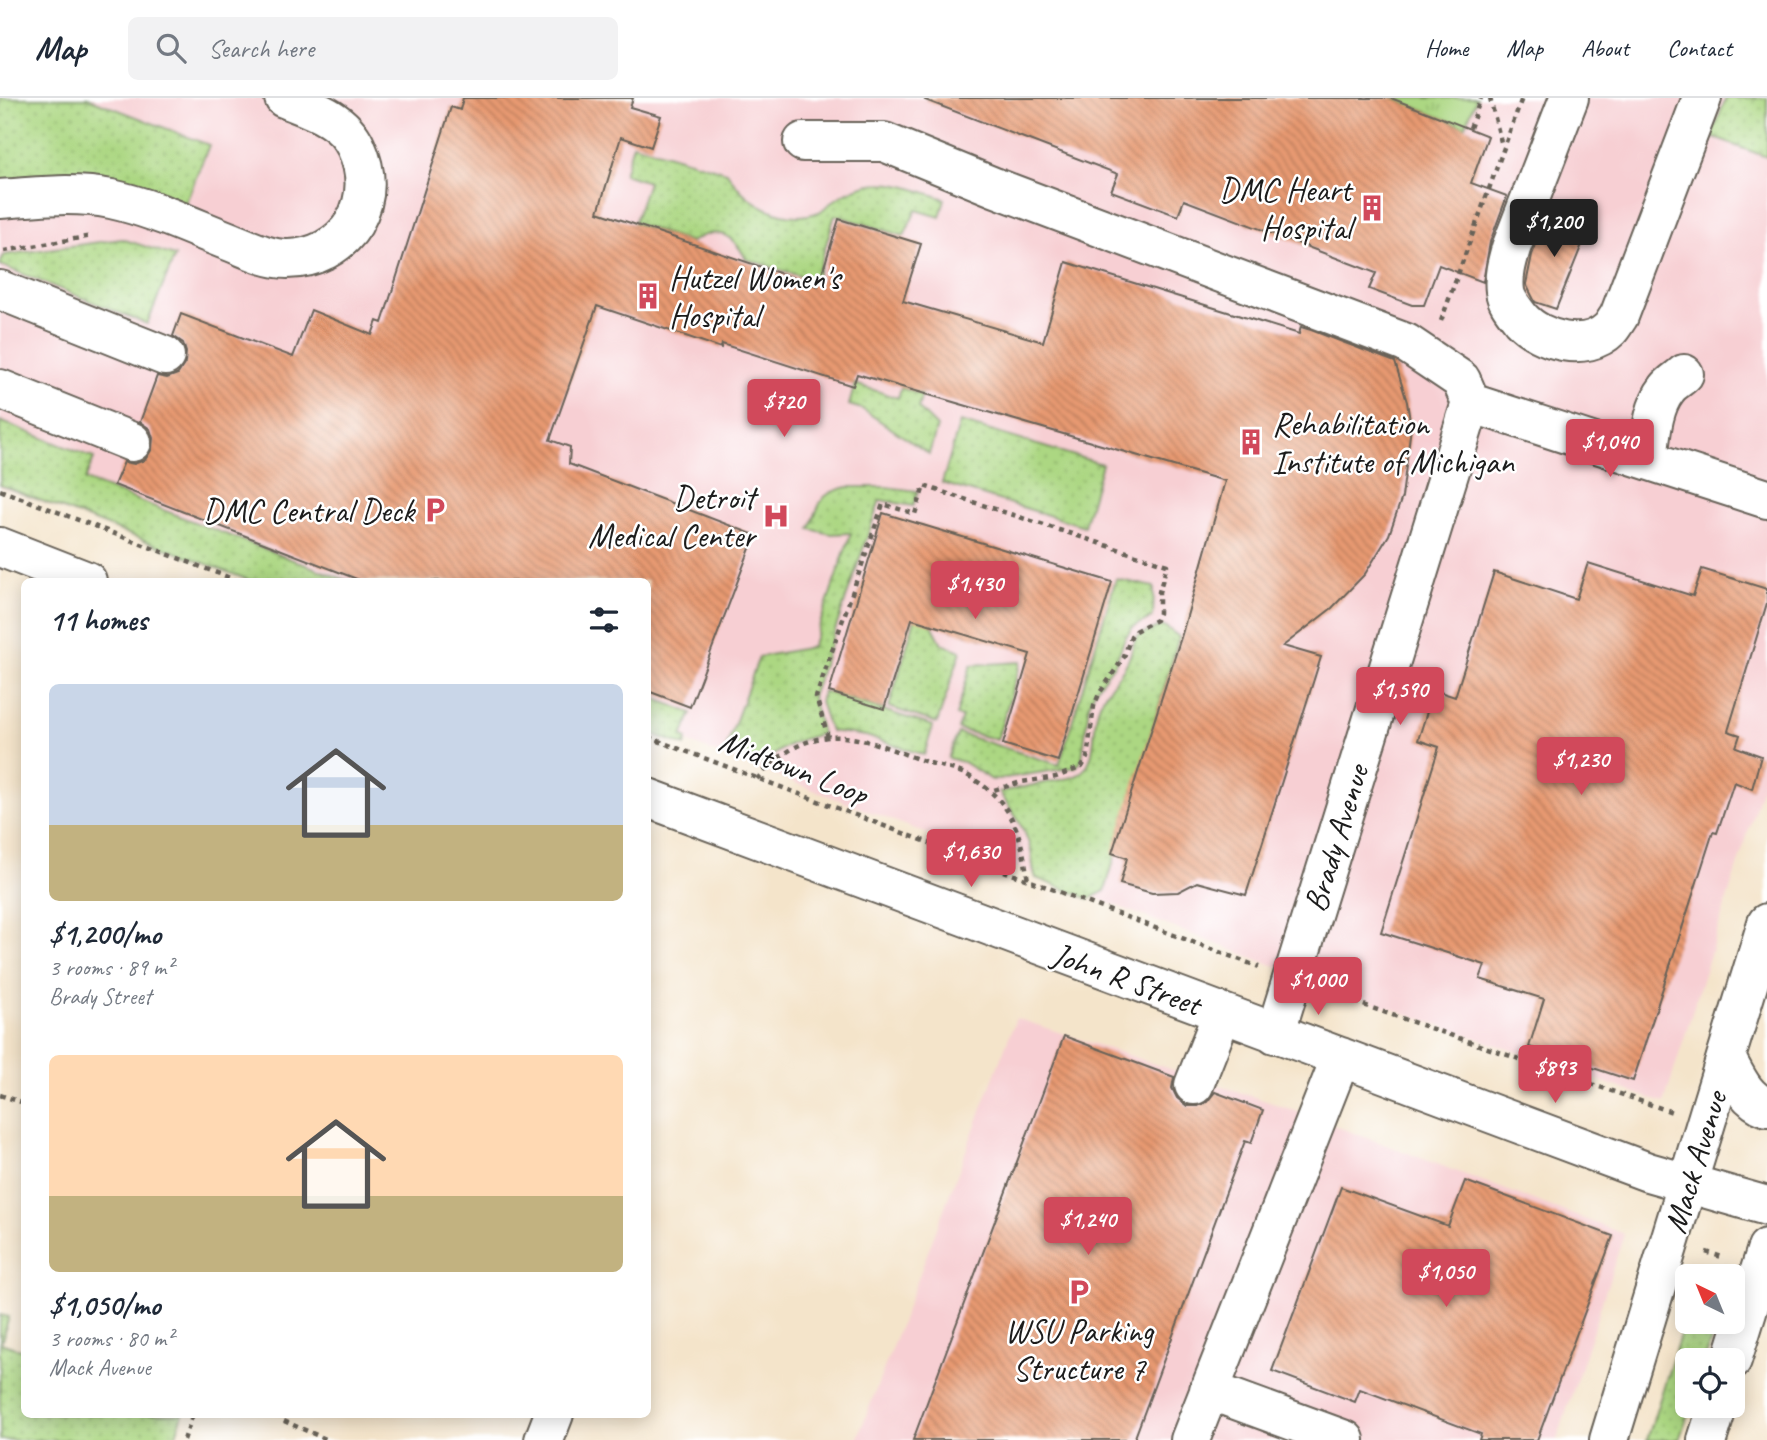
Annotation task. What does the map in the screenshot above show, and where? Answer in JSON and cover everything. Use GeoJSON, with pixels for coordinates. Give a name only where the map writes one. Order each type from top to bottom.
{"type":"FeatureCollection","features":[{"type":"Feature","properties":{"kind":"street"},"geometry":{"type":"LineString","coordinates":[[0,199],[46,196],[110,199],[148,210],[261,254],[285,259],[309,257],[341,239],[361,209],[366,185],[363,161],[353,139],[336,121],[284,98]]}},
{"type":"Feature","properties":{"kind":"street"},"geometry":{"type":"LineString","coordinates":[[1569,98],[1505,269],[1505,293],[1514,311],[1529,327],[1547,338],[1568,342],[1590,340],[1609,330],[1619,316],[1702,98]]}},
{"type":"Feature","properties":{"kind":"street"},"geometry":{"type":"LineString","coordinates":[[803,142],[884,142],[994,187],[1406,343],[1461,380],[1471,403],[1767,499]]}},
{"type":"Feature","properties":{"kind":"street"},"geometry":{"type":"LineString","coordinates":[[0,290],[165,356]]}},
{"type":"Feature","properties":{"kind":"street"},"geometry":{"type":"LineString","coordinates":[[0,389],[132,442]]}},
{"type":"Feature","properties":{"kind":"street","name":"Brady Avenue"},"geometry":{"type":"LineString","coordinates":[[1275,1034],[1471,403]]}},
{"type":"Feature","properties":{"kind":"street"},"geometry":{"type":"LineString","coordinates":[[0,547],[79,578]]}},
{"type":"Feature","properties":{"kind":"street","name":"John R Street"},"geometry":{"type":"LineString","coordinates":[[651,800],[1648,1172],[1767,1206]]}},
{"type":"Feature","properties":{"kind":"street","name":"Mack Avenue"},"geometry":{"type":"LineString","coordinates":[[1609,1440],[1767,923]]}},
{"type":"Feature","properties":{"kind":"street"},"geometry":{"type":"LineString","coordinates":[[1194,1085],[1222,1014]]}},
{"type":"Feature","properties":{"kind":"street"},"geometry":{"type":"LineString","coordinates":[[1189,1440],[1340,1056]]}},
{"type":"Feature","properties":{"kind":"street"},"geometry":{"type":"LineString","coordinates":[[1726,1058],[1741,1087],[1756,1103],[1767,1107]]}},
{"type":"Feature","properties":{"kind":"street"},"geometry":{"type":"LineString","coordinates":[[1734,1348],[1751,1254]]}},
{"type":"Feature","properties":{"kind":"street"},"geometry":{"type":"LineString","coordinates":[[1209,1390],[1345,1440]]}},
{"type":"Feature","properties":{"kind":"street"},"geometry":{"type":"LineString","coordinates":[[544,1440],[552,1418]]}},
{"type":"Feature","properties":{"kind":"street"},"geometry":{"type":"LineString","coordinates":[[1707,1440],[1714,1418]]}},
{"type":"Feature","properties":{"kind":"path"},"geometry":{"type":"LineString","coordinates":[[1470,128],[1481,98]]}},
{"type":"Feature","properties":{"kind":"path"},"geometry":{"type":"LineString","coordinates":[[1490,98],[1502,147]]}},
{"type":"Feature","properties":{"kind":"path"},"geometry":{"type":"LineString","coordinates":[[1439,324],[1522,98]]}},
{"type":"Feature","properties":{"kind":"path"},"geometry":{"type":"LineString","coordinates":[[0,252],[101,235]]}},
{"type":"Feature","properties":{"kind":"path"},"geometry":{"type":"LineString","coordinates":[[828,737],[816,697],[883,504],[915,514],[924,486],[1167,565],[1159,592],[1159,613],[1156,620],[1131,636],[1124,657],[1099,694],[1094,706],[1087,758],[1082,767],[1056,777],[1022,782],[990,791]]}},
{"type":"Feature","properties":{"kind":"path"},"geometry":{"type":"LineString","coordinates":[[0,490],[231,578]]}},
{"type":"Feature","properties":{"kind":"path"},"geometry":{"type":"LineString","coordinates":[[757,779],[786,751],[809,740],[828,737],[856,739],[966,775],[990,791],[1004,806],[1016,826],[1023,847],[1028,881]]}},
{"type":"Feature","properties":{"kind":"path","name":"Midtown Loop"},"geometry":{"type":"LineString","coordinates":[[651,738],[1238,959]]}},
{"type":"Feature","properties":{"kind":"path"},"geometry":{"type":"LineString","coordinates":[[1338,997],[1681,1115]]}},
{"type":"Feature","properties":{"kind":"path"},"geometry":{"type":"LineString","coordinates":[[0,1095],[21,1102]]}},
{"type":"Feature","properties":{"kind":"path"},"geometry":{"type":"LineString","coordinates":[[1702,1251],[1751,1254]]}},
{"type":"Feature","properties":{"kind":"path"},"geometry":{"type":"LineString","coordinates":[[184,1440],[192,1418]]}},
{"type":"Feature","properties":{"kind":"path"},"geometry":{"type":"LineString","coordinates":[[285,1422],[328,1440]]}},
{"type":"Feature","properties":{"kind":"shaded area","name":"Detroit Medical Center"},"geometry":{"type":"Polygon","coordinates":[[[0,98],[1767,98],[1767,770],[1664,1103],[1332,988],[651,728],[651,578],[246,578],[0,487],[0,98]]]}},
{"type":"Feature","properties":{"kind":"shaded area"},"geometry":{"type":"Polygon","coordinates":[[[1016,1018],[1290,1109],[1624,1234],[1557,1440],[857,1440],[1016,1018]]]}},
{"type":"Feature","properties":{"kind":"green space"},"geometry":{"type":"Polygon","coordinates":[[[0,98],[88,98],[209,145],[185,205],[0,181],[0,98]]]}},
{"type":"Feature","properties":{"kind":"green space"},"geometry":{"type":"Polygon","coordinates":[[[1391,98],[1477,98],[1465,127],[1391,98]]]}},
{"type":"Feature","properties":{"kind":"green space"},"geometry":{"type":"Polygon","coordinates":[[[1726,98],[1767,98],[1767,157],[1711,137],[1726,98]]]}},
{"type":"Feature","properties":{"kind":"green space"},"geometry":{"type":"Polygon","coordinates":[[[633,144],[727,172],[755,202],[792,216],[819,212],[846,193],[880,183],[899,185],[945,199],[940,217],[916,210],[904,236],[835,215],[815,281],[746,259],[736,243],[723,235],[709,234],[691,242],[634,223],[648,182],[624,174],[633,144]]]}},
{"type":"Feature","properties":{"kind":"green space"},"geometry":{"type":"Polygon","coordinates":[[[122,239],[175,256],[147,324],[0,265],[4,255],[122,239]]]}},
{"type":"Feature","properties":{"kind":"green space"},"geometry":{"type":"Polygon","coordinates":[[[855,384],[898,398],[901,388],[922,395],[918,408],[937,427],[929,454],[862,409],[849,405],[855,384]]]}},
{"type":"Feature","properties":{"kind":"green space"},"geometry":{"type":"Polygon","coordinates":[[[0,421],[94,458],[85,480],[340,578],[243,578],[0,485],[0,421]]]}},
{"type":"Feature","properties":{"kind":"green space"},"geometry":{"type":"Polygon","coordinates":[[[960,422],[1102,464],[1084,526],[942,483],[960,422]]]}},
{"type":"Feature","properties":{"kind":"green space"},"geometry":{"type":"Polygon","coordinates":[[[848,487],[885,487],[918,491],[913,506],[880,500],[812,697],[822,734],[789,745],[761,765],[725,751],[759,657],[812,647],[851,533],[831,534],[810,529],[825,496],[848,487]]]}},
{"type":"Feature","properties":{"kind":"green space"},"geometry":{"type":"Polygon","coordinates":[[[1116,579],[1154,587],[1153,617],[1133,627],[1125,638],[1116,662],[1095,690],[1089,705],[1082,759],[1076,767],[992,780],[963,762],[948,758],[958,733],[1059,765],[1116,579]]]}},
{"type":"Feature","properties":{"kind":"green space"},"geometry":{"type":"Polygon","coordinates":[[[916,615],[932,625],[942,644],[961,651],[937,723],[889,707],[916,615]]]}},
{"type":"Feature","properties":{"kind":"green space"},"geometry":{"type":"Polygon","coordinates":[[[1160,626],[1179,637],[1105,891],[1089,899],[1036,878],[1026,835],[999,792],[1074,777],[1082,772],[1091,756],[1096,718],[1103,698],[1126,664],[1136,637],[1160,626]]]}},
{"type":"Feature","properties":{"kind":"green space"},"geometry":{"type":"Polygon","coordinates":[[[1021,662],[997,740],[958,729],[962,717],[956,716],[971,665],[1021,662]]]}},
{"type":"Feature","properties":{"kind":"green space"},"geometry":{"type":"Polygon","coordinates":[[[823,691],[933,726],[924,755],[866,736],[830,731],[820,702],[823,691]]]}},
{"type":"Feature","properties":{"kind":"green space"},"geometry":{"type":"Polygon","coordinates":[[[651,697],[692,713],[682,736],[687,739],[685,746],[651,733],[651,697]]]}},
{"type":"Feature","properties":{"kind":"green space"},"geometry":{"type":"Polygon","coordinates":[[[0,1315],[9,1317],[1,1343],[21,1350],[21,1418],[182,1418],[174,1440],[0,1440],[0,1315]]]}},
{"type":"Feature","properties":{"kind":"green space"},"geometry":{"type":"Polygon","coordinates":[[[1680,1334],[1712,1334],[1708,1348],[1676,1348],[1680,1334]]]}},
{"type":"Feature","properties":{"kind":"green space"},"geometry":{"type":"Polygon","coordinates":[[[1675,1351],[1675,1418],[1687,1418],[1679,1440],[1647,1440],[1675,1351]]]}},
{"type":"Feature","properties":{"kind":"building"},"geometry":{"type":"Polygon","coordinates":[[[463,98],[633,98],[630,107],[661,116],[651,147],[621,137],[598,212],[818,286],[839,219],[921,244],[903,301],[1043,342],[1066,262],[1299,334],[1301,327],[1311,330],[1395,362],[1411,427],[1402,497],[1389,535],[1365,574],[1332,608],[1283,646],[1321,657],[1246,895],[1197,882],[1178,892],[1152,893],[1120,884],[1127,858],[1112,853],[1182,634],[1225,481],[857,374],[853,386],[722,344],[721,348],[597,306],[550,440],[570,447],[569,464],[755,535],[690,707],[651,692],[651,578],[354,578],[114,485],[124,462],[134,464],[145,460],[152,449],[150,429],[140,422],[157,376],[167,378],[178,374],[185,363],[183,343],[173,336],[181,314],[293,357],[311,310],[372,335],[377,321],[382,323],[451,107],[460,110],[463,98]]]}},
{"type":"Feature","properties":{"kind":"building","name":"DMC Heart Hospital"},"geometry":{"type":"Polygon","coordinates":[[[1391,98],[1488,136],[1471,183],[1507,196],[1490,242],[1483,282],[1439,265],[1424,305],[1412,305],[1369,289],[1376,273],[1184,200],[1178,216],[1111,191],[1118,174],[925,100],[1391,98]]]}},
{"type":"Feature","properties":{"kind":"building"},"geometry":{"type":"Polygon","coordinates":[[[1548,212],[1589,227],[1556,309],[1535,302],[1526,284],[1532,255],[1548,212]]]}},
{"type":"Feature","properties":{"kind":"building"},"geometry":{"type":"Polygon","coordinates":[[[883,513],[1112,582],[1058,761],[1003,744],[1030,654],[912,619],[884,709],[829,692],[883,513]]]}},
{"type":"Feature","properties":{"kind":"building"},"geometry":{"type":"Polygon","coordinates":[[[1588,563],[1693,596],[1702,569],[1767,589],[1767,603],[1728,731],[1740,735],[1736,747],[1761,756],[1752,789],[1734,782],[1717,833],[1713,832],[1633,1081],[1529,1047],[1544,999],[1480,979],[1485,965],[1381,932],[1439,747],[1418,740],[1434,690],[1455,697],[1494,572],[1576,599],[1588,563]]]}},
{"type":"Feature","properties":{"kind":"building","name":"WSU Parking Structure 7"},"geometry":{"type":"Polygon","coordinates":[[[1064,1036],[1174,1077],[1172,1088],[1177,1098],[1187,1106],[1198,1106],[1207,1102],[1215,1092],[1263,1110],[1251,1143],[1245,1141],[1134,1440],[913,1440],[1064,1036]]]}},
{"type":"Feature","properties":{"kind":"building"},"geometry":{"type":"Polygon","coordinates":[[[1465,1181],[1613,1236],[1537,1440],[1479,1440],[1481,1434],[1360,1389],[1355,1402],[1272,1371],[1341,1187],[1448,1226],[1465,1181]]]}},
{"type":"Feature","properties":{"kind":"place","name":"DMC Heart Hospital"},"geometry":{"type":"Point","coordinates":[1372,208]}},
{"type":"Feature","properties":{"kind":"place","name":"Hutzel Women's Hospital"},"geometry":{"type":"Point","coordinates":[648,296]}},
{"type":"Feature","properties":{"kind":"place","name":"Rehabilitation Institute of Michigan"},"geometry":{"type":"Point","coordinates":[1251,442]}},
{"type":"Feature","properties":{"kind":"place","name":"DMC Central Deck"},"geometry":{"type":"Point","coordinates":[435,510]}},
{"type":"Feature","properties":{"kind":"place","name":"Detroit Medical Center"},"geometry":{"type":"Point","coordinates":[776,516]}},
{"type":"Feature","properties":{"kind":"place","name":"WSU Parking Structure 7"},"geometry":{"type":"Point","coordinates":[1079,1292]}}]}
